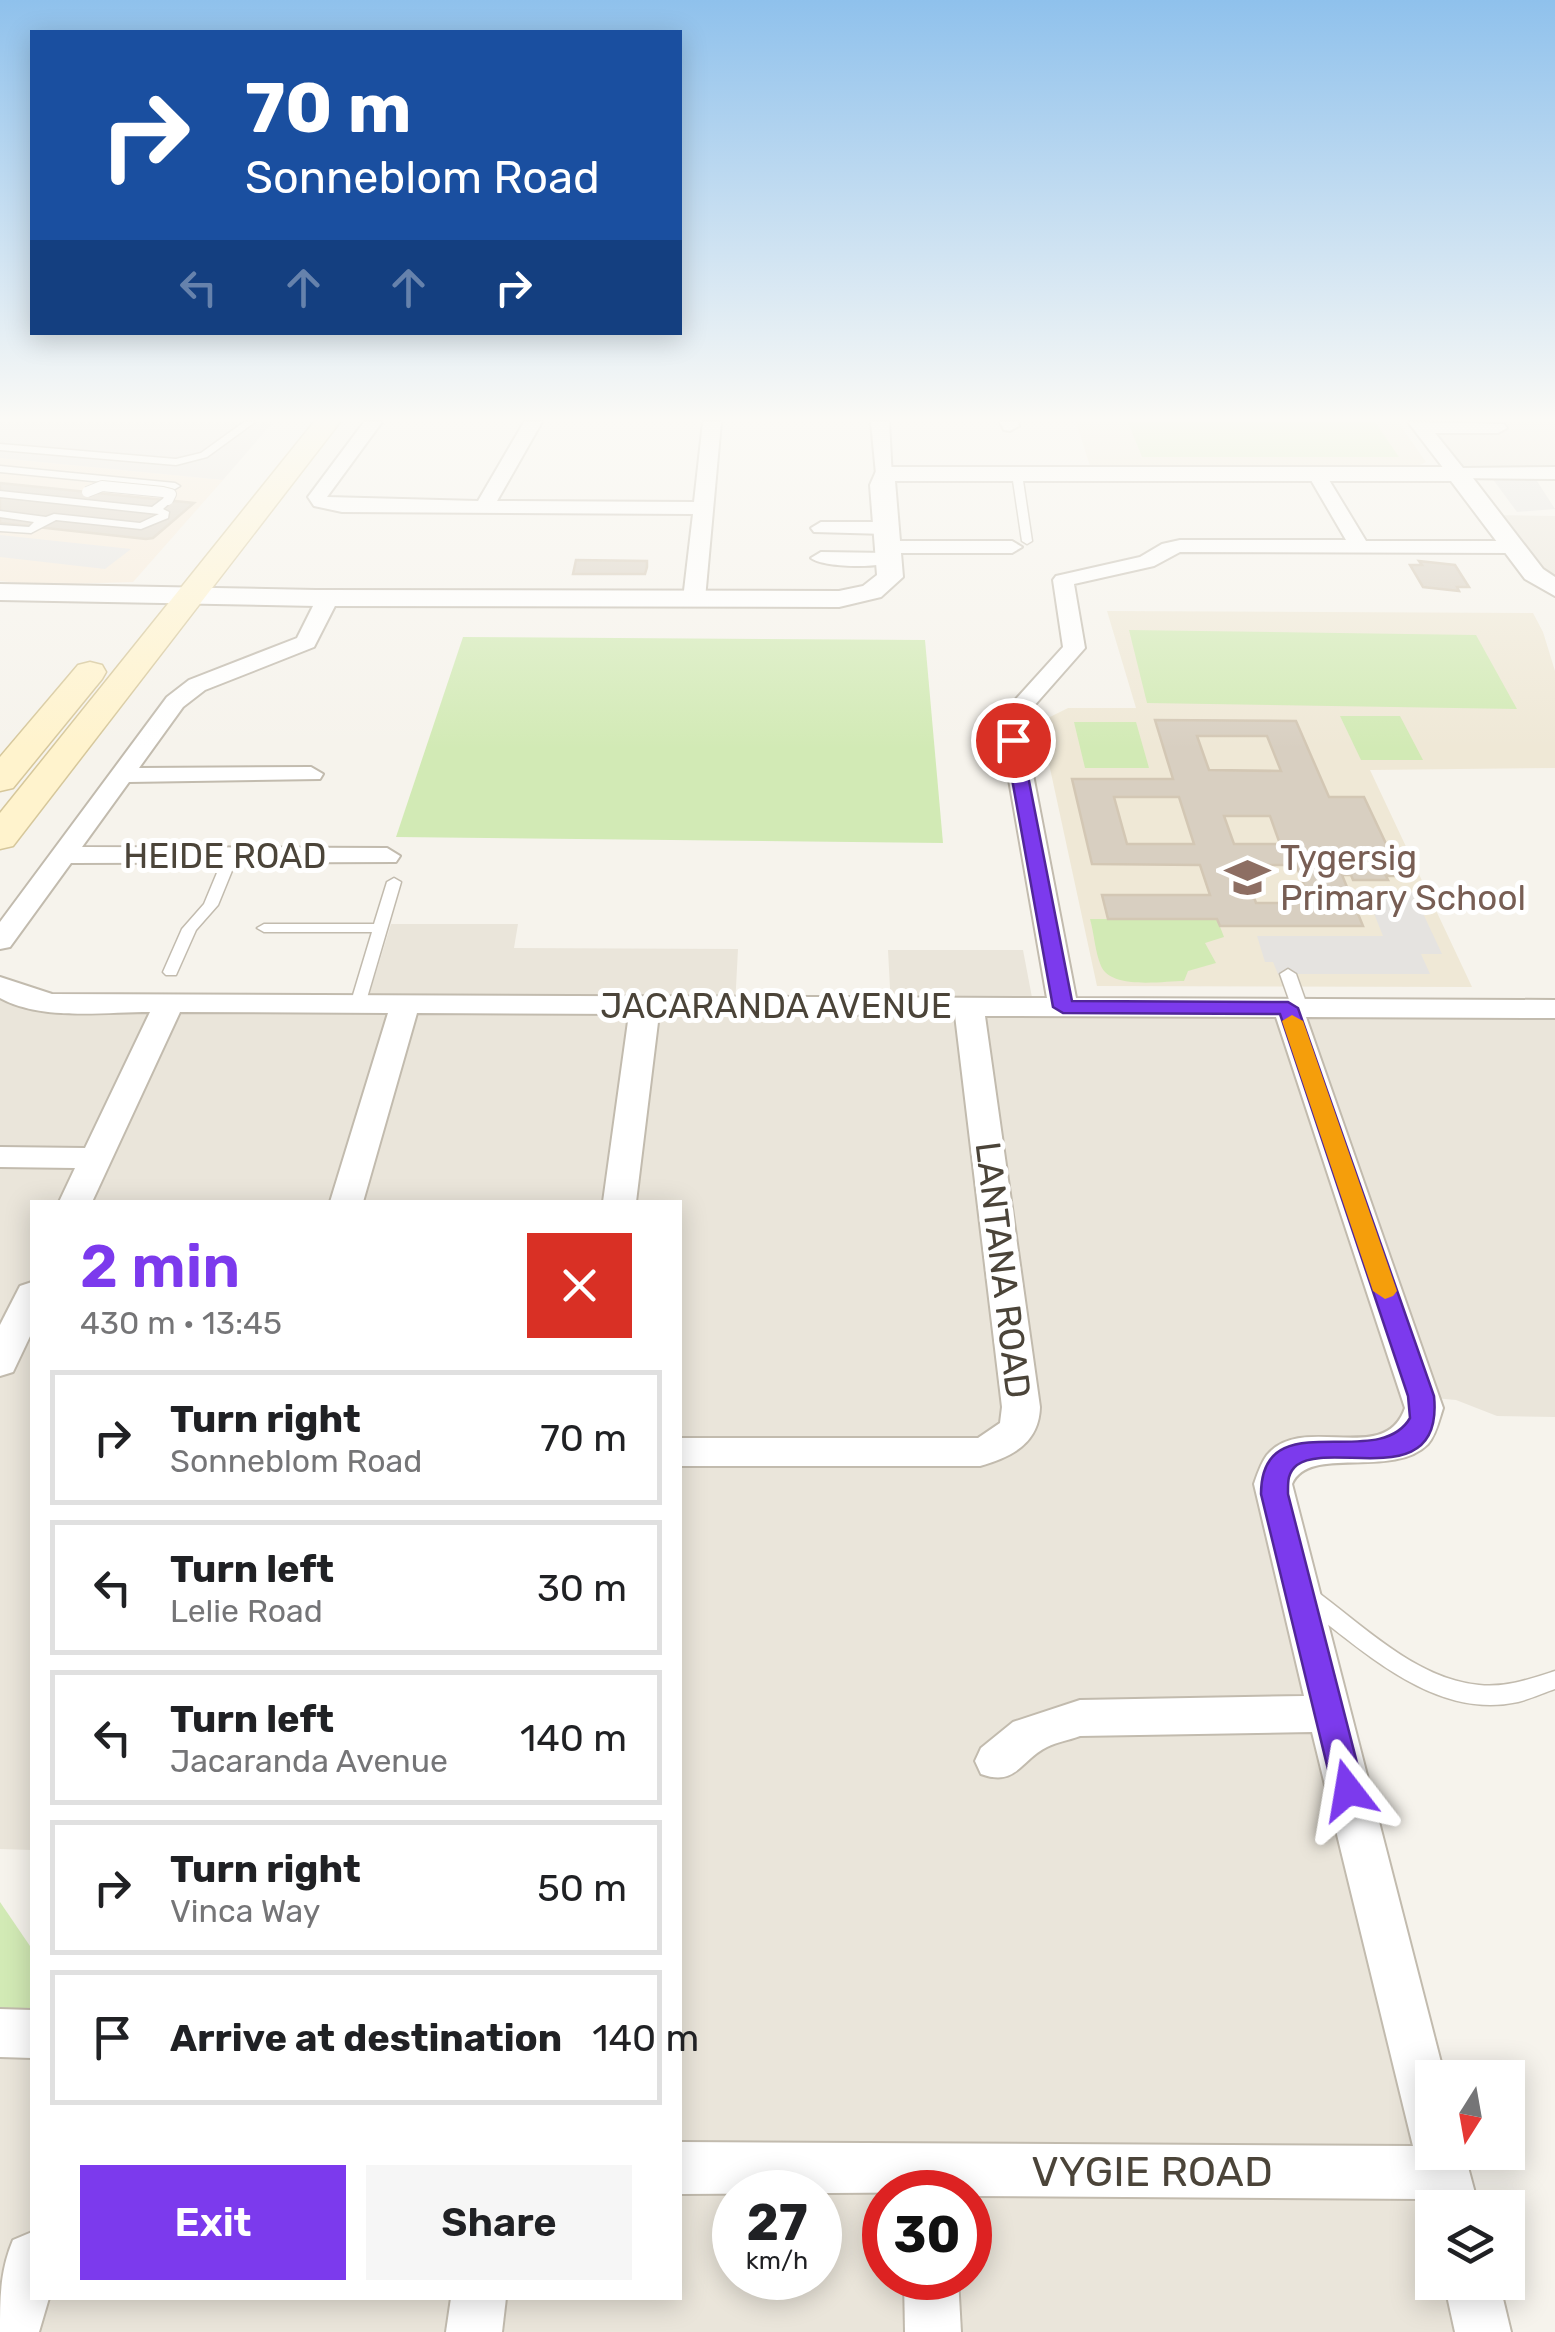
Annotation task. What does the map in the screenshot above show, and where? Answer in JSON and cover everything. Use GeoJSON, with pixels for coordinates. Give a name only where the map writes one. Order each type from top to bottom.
{"type":"FeatureCollection","features":[{"type":"Feature","properties":{"kind":"main road"},"geometry":{"type":"LineString","coordinates":[[0,838],[167,601],[208,531]]}},
{"type":"Feature","properties":{"kind":"main road"},"geometry":{"type":"LineString","coordinates":[[0,780],[230,531]]}},
{"type":"Feature","properties":{"kind":"street"},"geometry":{"type":"LineString","coordinates":[[694,599],[700,531]]}},
{"type":"Feature","properties":{"kind":"street"},"geometry":{"type":"LineString","coordinates":[[832,531],[888,545]]}},
{"type":"Feature","properties":{"kind":"street"},"geometry":{"type":"LineString","coordinates":[[0,595],[71,607],[322,598],[861,596],[888,582],[887,531]]}},
{"type":"Feature","properties":{"kind":"street"},"geometry":{"type":"LineString","coordinates":[[1350,531],[1359,546]]}},
{"type":"Feature","properties":{"kind":"street"},"geometry":{"type":"LineString","coordinates":[[1502,531],[1538,578],[1555,588]]}},
{"type":"Feature","properties":{"kind":"street"},"geometry":{"type":"LineString","coordinates":[[822,558],[888,545],[1019,544]]}},
{"type":"Feature","properties":{"kind":"street"},"geometry":{"type":"LineString","coordinates":[[1063,1007],[1012,728],[1015,714],[1072,654],[1075,638],[1064,580],[1147,562],[1180,546],[1515,547]]}},
{"type":"Feature","properties":{"kind":"street"},"geometry":{"type":"LineString","coordinates":[[0,941],[185,692],[306,642],[322,598]]}},
{"type":"Feature","properties":{"kind":"street"},"geometry":{"type":"LineString","coordinates":[[122,775],[311,774]]}},
{"type":"Feature","properties":{"kind":"street","name":"HEIDE ROAD"},"geometry":{"type":"LineString","coordinates":[[63,856],[231,856],[390,869]]}},
{"type":"Feature","properties":{"kind":"street","name":"JACARANDA AVENUE"},"geometry":{"type":"LineString","coordinates":[[0,986],[18,996],[52,1003],[1555,1009]]}},
{"type":"Feature","properties":{"kind":"street"},"geometry":{"type":"LineString","coordinates":[[77,1200],[168,1004]]}},
{"type":"Feature","properties":{"kind":"street"},"geometry":{"type":"LineString","coordinates":[[347,1200],[405,1004]]}},
{"type":"Feature","properties":{"kind":"street"},"geometry":{"type":"LineString","coordinates":[[619,1200],[645,1005]]}},
{"type":"Feature","properties":{"kind":"street","name":"LANTANA ROAD"},"geometry":{"type":"LineString","coordinates":[[682,1452],[980,1452],[1014,1435],[1022,1417],[969,1006]]}},
{"type":"Feature","properties":{"kind":"street"},"geometry":{"type":"LineString","coordinates":[[1294,1008],[1421,1396],[1423,1418],[1412,1437],[1374,1451],[1309,1450],[1286,1459],[1274,1474],[1275,1494],[1416,2060]]}},
{"type":"Feature","properties":{"kind":"street"},"geometry":{"type":"LineString","coordinates":[[0,1157],[96,1158]]}},
{"type":"Feature","properties":{"kind":"street"},"geometry":{"type":"LineString","coordinates":[[14,1351],[30,1300]]}},
{"type":"Feature","properties":{"kind":"street"},"geometry":{"type":"LineString","coordinates":[[996,1761],[1030,1736],[1080,1718],[1330,1714]]}},
{"type":"Feature","properties":{"kind":"street"},"geometry":{"type":"LineString","coordinates":[[0,2033],[30,2034]]}},
{"type":"Feature","properties":{"kind":"street","name":"VYGIE ROAD"},"geometry":{"type":"LineString","coordinates":[[992,2179],[1415,2166]]}},
{"type":"Feature","properties":{"kind":"street","name":"VYGIE ROAD"},"geometry":{"type":"LineString","coordinates":[[682,2168],[862,2178]]}},
{"type":"Feature","properties":{"kind":"street"},"geometry":{"type":"LineString","coordinates":[[11,2332],[30,2265]]}},
{"type":"Feature","properties":{"kind":"street"},"geometry":{"type":"LineString","coordinates":[[474,2332],[479,2300]]}},
{"type":"Feature","properties":{"kind":"street"},"geometry":{"type":"LineString","coordinates":[[932,2300],[933,2332]]}},
{"type":"Feature","properties":{"kind":"street"},"geometry":{"type":"LineString","coordinates":[[1475,2300],[1483,2332]]}},
{"type":"Feature","properties":{"kind":"lane"},"geometry":{"type":"LineString","coordinates":[[1019,531],[1019,544]]}},
{"type":"Feature","properties":{"kind":"lane"},"geometry":{"type":"LineString","coordinates":[[171,972],[189,930],[211,905],[231,856]]}},
{"type":"Feature","properties":{"kind":"lane"},"geometry":{"type":"LineString","coordinates":[[358,1004],[390,869]]}},
{"type":"Feature","properties":{"kind":"lane"},"geometry":{"type":"LineString","coordinates":[[264,928],[379,928]]}},
{"type":"Feature","properties":{"kind":"lane"},"geometry":{"type":"LineString","coordinates":[[1288,974],[1294,1008]]}},
{"type":"Feature","properties":{"kind":"lane"},"geometry":{"type":"LineString","coordinates":[[1299,1591],[1380,1654],[1424,1680],[1462,1695],[1517,1694],[1555,1680]]}},
{"type":"Feature","properties":{"kind":"shaded area"},"geometry":{"type":"Polygon","coordinates":[[[0,531],[178,531],[133,582],[35,585],[0,581],[0,531]]]}},
{"type":"Feature","properties":{"kind":"shaded area"},"geometry":{"type":"Polygon","coordinates":[[[1505,531],[1555,531],[1555,589],[1505,531]]]}},
{"type":"Feature","properties":{"kind":"shaded area"},"geometry":{"type":"Polygon","coordinates":[[[0,535],[131,549],[105,569],[0,557],[0,535]]]}},
{"type":"Feature","properties":{"kind":"shaded area","name":"Tygersig Primary School"},"geometry":{"type":"Polygon","coordinates":[[[1107,611],[1533,613],[1555,671],[1555,768],[1370,770],[1472,987],[1097,986],[1040,722],[1068,708],[1136,708],[1107,611]]]}},
{"type":"Feature","properties":{"kind":"shaded area"},"geometry":{"type":"Polygon","coordinates":[[[1365,891],[1413,892],[1442,954],[1421,954],[1430,974],[1278,974],[1273,962],[1265,962],[1257,936],[1383,936],[1365,891]]]}},
{"type":"Feature","properties":{"kind":"shaded area"},"geometry":{"type":"Polygon","coordinates":[[[391,924],[518,924],[514,948],[738,949],[735,1006],[891,1007],[888,950],[1023,950],[1034,1008],[1555,1011],[1555,1417],[1497,1416],[1456,1400],[1423,1397],[1420,1429],[1310,1451],[1276,1493],[1418,2060],[1415,2170],[1432,2170],[1432,2190],[1415,2190],[1415,2300],[1478,2300],[1486,2332],[0,2332],[0,2030],[30,2031],[30,2300],[682,2300],[682,1200],[30,1200],[30,1850],[0,1849],[0,993],[17,998],[366,1005],[391,924]]]}},
{"type":"Feature","properties":{"kind":"green space"},"geometry":{"type":"Polygon","coordinates":[[[1129,630],[1476,635],[1517,709],[1147,703],[1129,630]]]}},
{"type":"Feature","properties":{"kind":"green space"},"geometry":{"type":"Polygon","coordinates":[[[463,637],[925,640],[943,843],[396,837],[463,637]]]}},
{"type":"Feature","properties":{"kind":"green space"},"geometry":{"type":"Polygon","coordinates":[[[1340,716],[1400,716],[1423,760],[1361,760],[1340,716]]]}},
{"type":"Feature","properties":{"kind":"green space"},"geometry":{"type":"Polygon","coordinates":[[[1074,722],[1136,722],[1149,768],[1085,768],[1074,722]]]}},
{"type":"Feature","properties":{"kind":"green space"},"geometry":{"type":"Polygon","coordinates":[[[1090,919],[1217,919],[1224,937],[1205,943],[1216,963],[1188,971],[1184,981],[1126,981],[1107,974],[1101,966],[1090,919]]]}},
{"type":"Feature","properties":{"kind":"green space"},"geometry":{"type":"Polygon","coordinates":[[[0,1902],[30,1946],[30,2011],[0,2014],[0,1902]]]}},
{"type":"Feature","properties":{"kind":"building"},"geometry":{"type":"Polygon","coordinates":[[[71,531],[161,531],[146,539],[71,531]]]}},
{"type":"Feature","properties":{"kind":"building"},"geometry":{"type":"Polygon","coordinates":[[[576,560],[647,561],[647,567],[645,574],[573,574],[576,560]]]}},
{"type":"Feature","properties":{"kind":"building"},"geometry":{"type":"Polygon","coordinates":[[[1419,561],[1455,565],[1469,587],[1457,587],[1459,591],[1423,587],[1410,565],[1422,565],[1419,561]]]}},
{"type":"Feature","properties":{"kind":"building"},"geometry":{"type":"Polygon","coordinates":[[[1155,720],[1296,721],[1329,797],[1364,797],[1398,876],[1386,876],[1388,880],[1353,880],[1351,875],[1342,875],[1363,926],[1220,926],[1217,919],[1108,919],[1102,895],[1210,895],[1200,865],[1092,864],[1072,779],[1173,779],[1155,720]],[[1197,736],[1209,770],[1281,771],[1267,736],[1197,736]],[[1114,797],[1127,844],[1194,844],[1179,797],[1114,797]],[[1224,816],[1234,844],[1280,844],[1270,816],[1224,816]],[[1243,865],[1256,903],[1311,903],[1296,865],[1243,865]]]}},
{"type":"Feature","properties":{"kind":"slow traffic"},"geometry":{"type":"LineString","coordinates":[[1292,1021],[1385,1291]]}},
{"type":"Feature","properties":{"kind":"place","name":"Tygersig Primary School"},"geometry":{"type":"Point","coordinates":[1247,878]}},
{"type":"Feature","properties":{"kind":"route"},"geometry":{"type":"LineString","coordinates":[[1013,740],[1063,1007],[1288,1008],[1421,1396],[1423,1418],[1412,1437],[1402,1444],[1374,1451],[1309,1450],[1286,1459],[1274,1474],[1275,1494],[1348,1790]]}}]}
